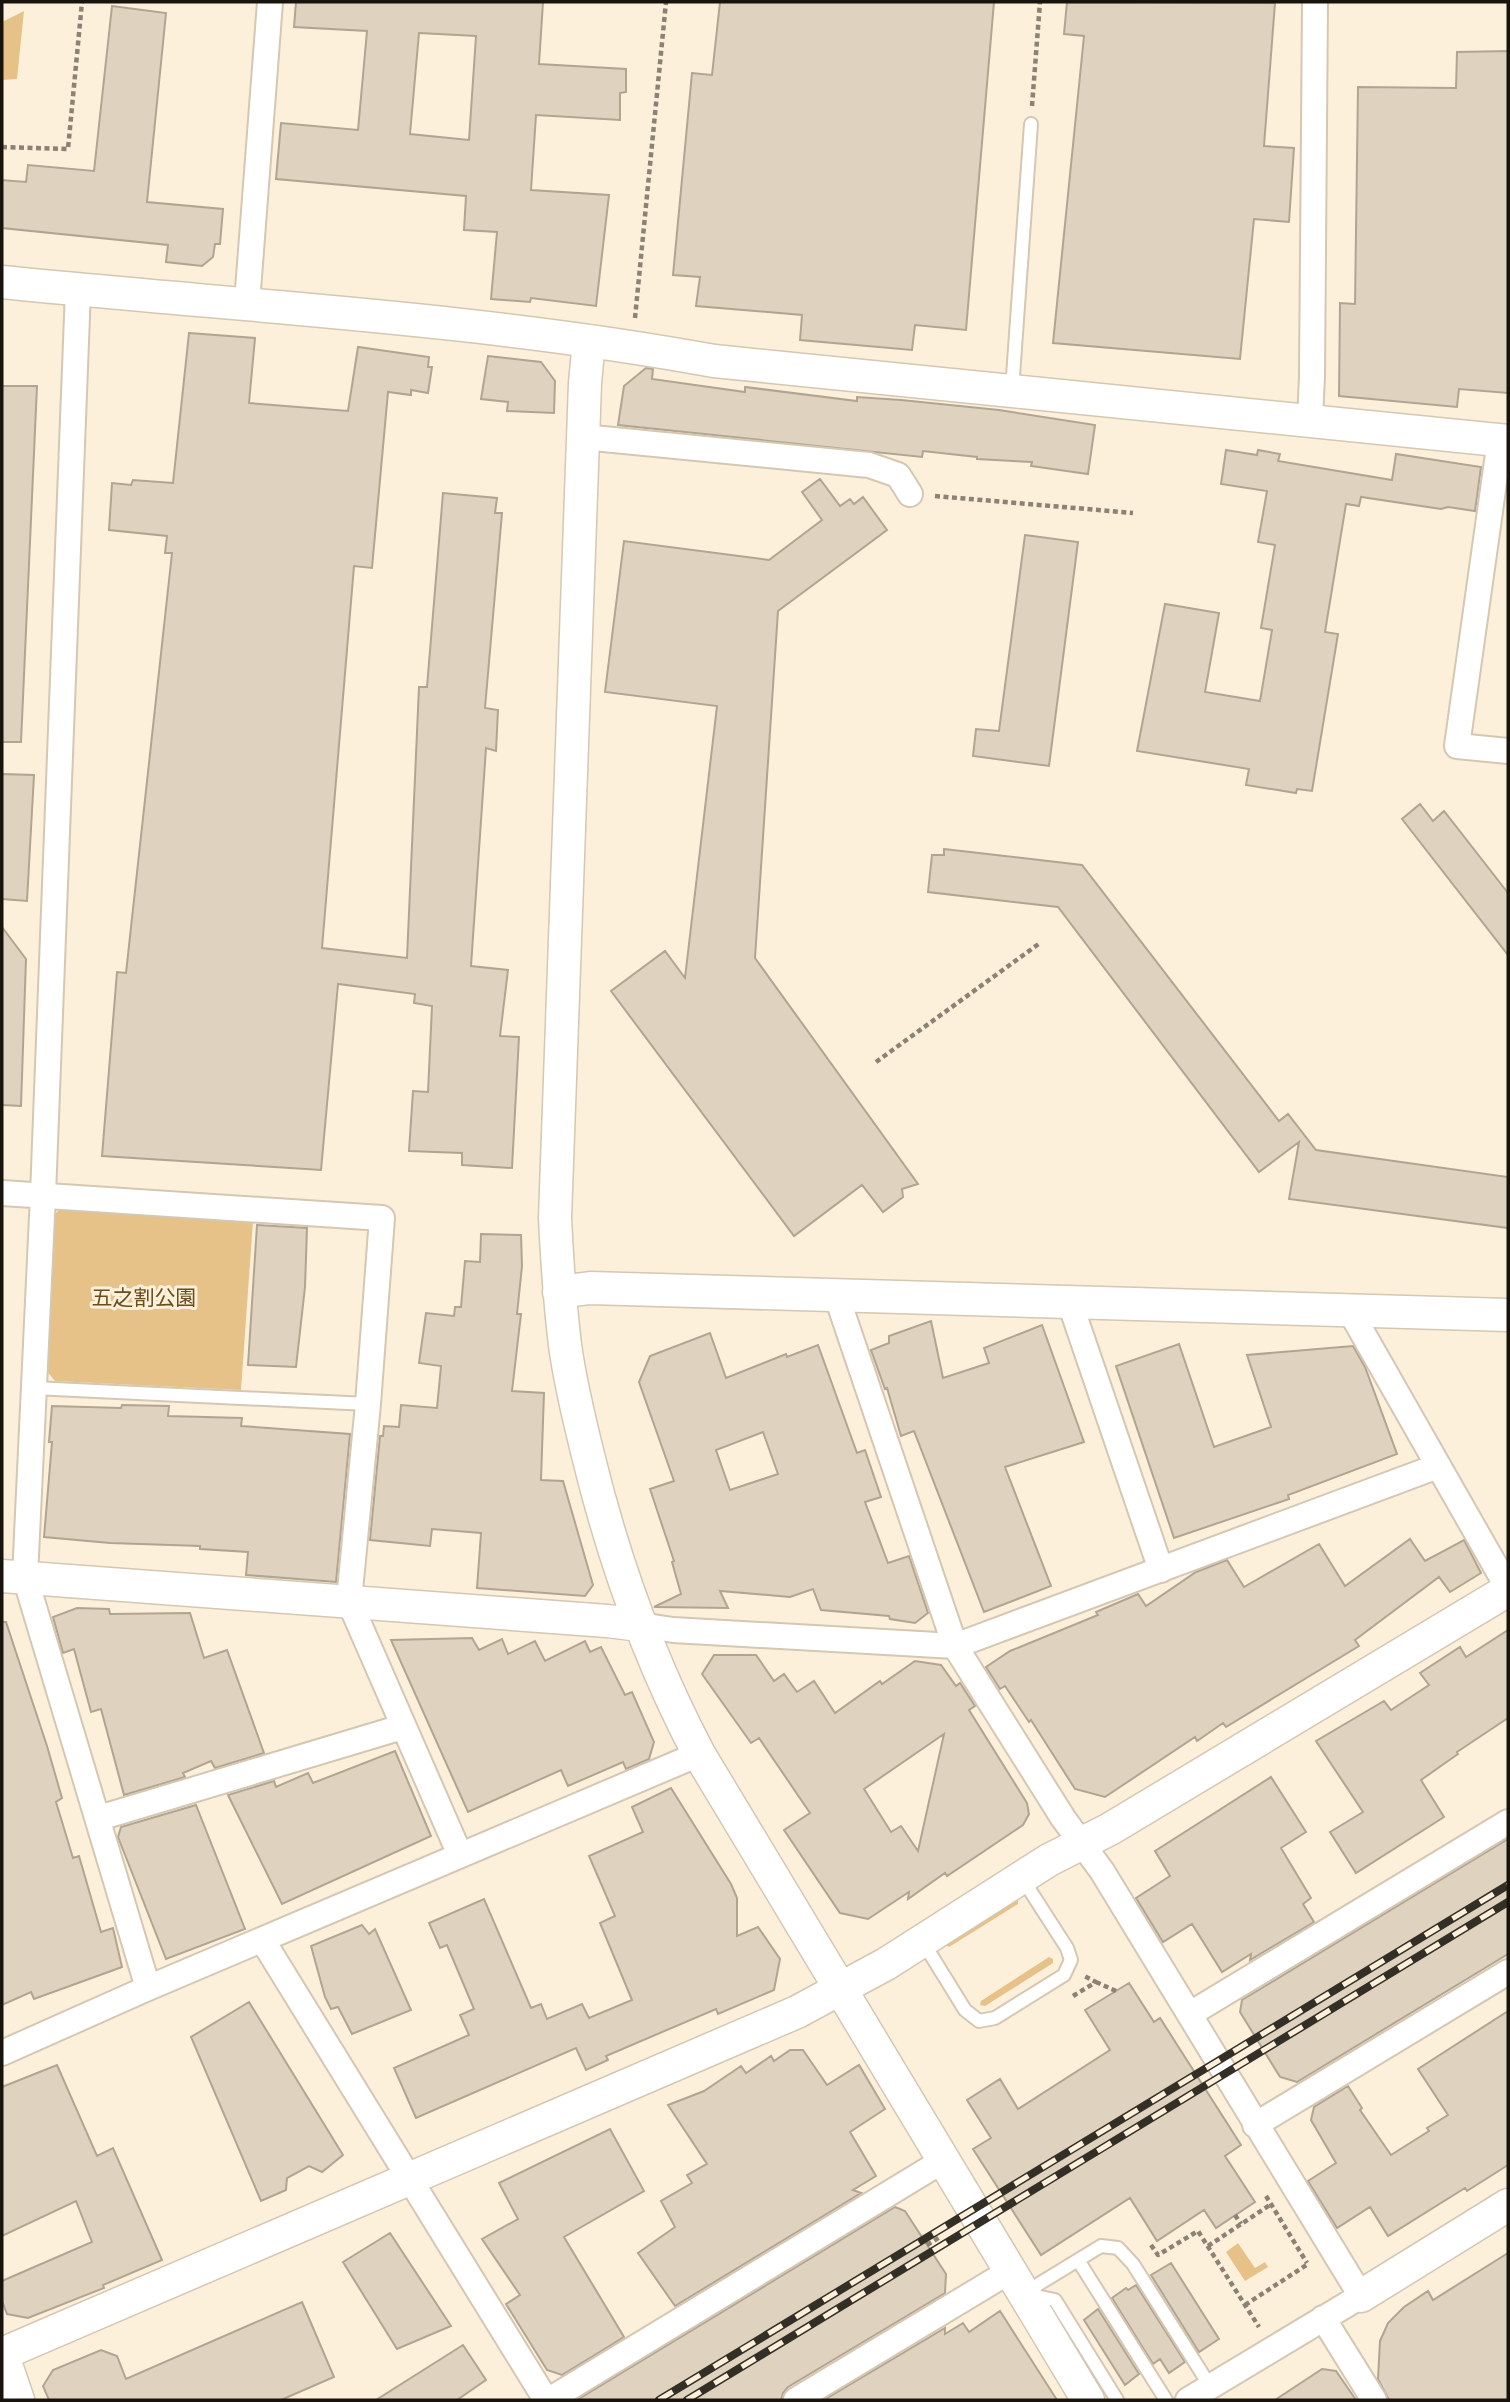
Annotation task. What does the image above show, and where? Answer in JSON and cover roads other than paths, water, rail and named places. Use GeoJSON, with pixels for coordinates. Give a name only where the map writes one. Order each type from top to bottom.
{"type":"FeatureCollection","features":[{"type":"Feature","properties":{"kind":"street"},"geometry":{"type":"LineString","coordinates":[[247,303],[270,2]]}},
{"type":"Feature","properties":{"kind":"street"},"geometry":{"type":"LineString","coordinates":[[1310,420],[1315,2]]}},
{"type":"Feature","properties":{"kind":"street"},"geometry":{"type":"LineString","coordinates":[[2,282],[247,303],[632,346],[715,361],[1504,441],[1457,746],[1508,751]]}},
{"type":"Feature","properties":{"kind":"street"},"geometry":{"type":"LineString","coordinates":[[78,290],[34,1388],[13,1576],[99,1818],[148,1988]]}},
{"type":"Feature","properties":{"kind":"street"},"geometry":{"type":"LineString","coordinates":[[589,341],[555,1149],[559,1292],[567,1358],[584,1440],[613,1546],[640,1625],[682,1722],[1088,2400]]}},
{"type":"Feature","properties":{"kind":"street"},"geometry":{"type":"LineString","coordinates":[[583,437],[869,466],[898,475],[910,494]]}},
{"type":"Feature","properties":{"kind":"street"},"geometry":{"type":"LineString","coordinates":[[2,1193],[382,1218],[349,1601],[460,1855]]}},
{"type":"Feature","properties":{"kind":"street"},"geometry":{"type":"LineString","coordinates":[[559,1292],[590,1288],[1508,1315]]}},
{"type":"Feature","properties":{"kind":"street"},"geometry":{"type":"LineString","coordinates":[[837,1297],[955,1646],[1082,1845],[1102,1871],[1360,2296]]}},
{"type":"Feature","properties":{"kind":"street"},"geometry":{"type":"LineString","coordinates":[[1070,1303],[1161,1570]]}},
{"type":"Feature","properties":{"kind":"street"},"geometry":{"type":"LineString","coordinates":[[18,2400],[2,2354],[410,2180],[797,2012],[841,1990],[1049,1860],[1082,1845],[1508,1589],[1350,1311]]}},
{"type":"Feature","properties":{"kind":"street"},"geometry":{"type":"LineString","coordinates":[[13,1576],[607,1621],[673,1630],[955,1646],[1438,1466]]}},
{"type":"Feature","properties":{"kind":"street"},"geometry":{"type":"LineString","coordinates":[[99,1818],[402,1727]]}},
{"type":"Feature","properties":{"kind":"street"},"geometry":{"type":"LineString","coordinates":[[2,2053],[148,1988],[699,1754]]}},
{"type":"Feature","properties":{"kind":"street"},"geometry":{"type":"LineString","coordinates":[[1190,2014],[1508,1822]]}},
{"type":"Feature","properties":{"kind":"street"},"geometry":{"type":"LineString","coordinates":[[263,1941],[548,2400],[944,2160]]}},
{"type":"Feature","properties":{"kind":"street"},"geometry":{"type":"LineString","coordinates":[[1255,2125],[1508,1972]]}},
{"type":"Feature","properties":{"kind":"street"},"geometry":{"type":"LineString","coordinates":[[1188,2400],[1508,2205]]}},
{"type":"Feature","properties":{"kind":"street"},"geometry":{"type":"LineString","coordinates":[[796,2400],[1017,2282]]}},
{"type":"Feature","properties":{"kind":"street"},"geometry":{"type":"LineString","coordinates":[[1323,2318],[1374,2400]]}},
{"type":"Feature","properties":{"kind":"lane"},"geometry":{"type":"LineString","coordinates":[[1012,390],[1031,124]]}},
{"type":"Feature","properties":{"kind":"lane"},"geometry":{"type":"LineString","coordinates":[[34,1388],[368,1404]]}},
{"type":"Feature","properties":{"kind":"lane"},"geometry":{"type":"LineString","coordinates":[[922,1941],[965,2010],[979,2021],[995,2018],[1064,1975],[1071,1961],[1067,1948],[1022,1878]]}},
{"type":"Feature","properties":{"kind":"lane"},"geometry":{"type":"LineString","coordinates":[[1017,2282],[1078,2260],[1101,2246],[1118,2248],[1126,2254],[1210,2386]]}},
{"type":"Feature","properties":{"kind":"lane"},"geometry":{"type":"LineString","coordinates":[[1078,2260],[1166,2400]]}},
{"type":"Feature","properties":{"kind":"lane"},"geometry":{"type":"LineString","coordinates":[[1017,2282],[1055,2300],[1117,2400]]}},
{"type":"Feature","properties":{"kind":"railway"},"geometry":{"type":"LineString","coordinates":[[659,2400],[1508,1885]]}},
{"type":"Feature","properties":{"kind":"railway"},"geometry":{"type":"LineString","coordinates":[[687,2400],[1508,1902]]}},
{"type":"Feature","properties":{"kind":"park label","name":"五之割公園"},"geometry":{"type":"Point","coordinates":[144,1299]}}]}
